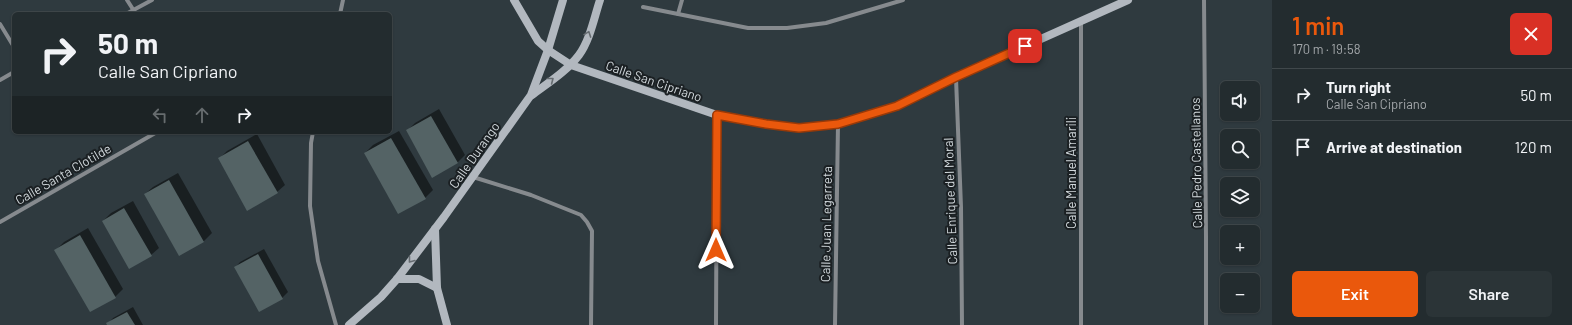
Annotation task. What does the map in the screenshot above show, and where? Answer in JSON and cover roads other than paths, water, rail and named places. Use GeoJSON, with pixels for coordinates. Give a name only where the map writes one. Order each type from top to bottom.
{"type":"FeatureCollection","features":[{"type":"Feature","properties":{"kind":"street"},"geometry":{"type":"LineString","coordinates":[[127,0],[135,12],[152,0]]}},
{"type":"Feature","properties":{"kind":"street"},"geometry":{"type":"LineString","coordinates":[[340,12],[343,0]]}},
{"type":"Feature","properties":{"kind":"street","name":"Calle San Cipriano"},"geometry":{"type":"LineString","coordinates":[[514,0],[538,41],[548,50],[571,65],[717,115],[766,124],[799,128],[838,124],[897,106],[956,77],[1128,0]]}},
{"type":"Feature","properties":{"kind":"street","name":"Calle Durango"},"geometry":{"type":"LineString","coordinates":[[349,325],[381,297],[436,229],[531,95],[548,50],[563,0]]}},
{"type":"Feature","properties":{"kind":"street","name":"Calle Durango"},"geometry":{"type":"LineString","coordinates":[[531,95],[571,65],[580,54],[588,36],[600,0]]}},
{"type":"Feature","properties":{"kind":"street"},"geometry":{"type":"LineString","coordinates":[[678,14],[682,0]]}},
{"type":"Feature","properties":{"kind":"street"},"geometry":{"type":"LineString","coordinates":[[643,7],[748,28],[787,28],[826,22],[903,0]]}},
{"type":"Feature","properties":{"kind":"street","name":"Calle Pedro Castellanos"},"geometry":{"type":"LineString","coordinates":[[1204,0],[1206,325]]}},
{"type":"Feature","properties":{"kind":"street","name":"Calle Manuel Amarili"},"geometry":{"type":"LineString","coordinates":[[1081,21],[1081,325]]}},
{"type":"Feature","properties":{"kind":"street"},"geometry":{"type":"LineString","coordinates":[[0,24],[12,44]]}},
{"type":"Feature","properties":{"kind":"street"},"geometry":{"type":"LineString","coordinates":[[0,80],[12,73]]}},
{"type":"Feature","properties":{"kind":"street","name":"Calle Enrique del Moral"},"geometry":{"type":"LineString","coordinates":[[956,77],[962,231],[962,325]]}},
{"type":"Feature","properties":{"kind":"street"},"geometry":{"type":"LineString","coordinates":[[716,325],[717,115]]}},
{"type":"Feature","properties":{"kind":"street","name":"Calle Juan Legarreta"},"geometry":{"type":"LineString","coordinates":[[835,325],[838,124]]}},
{"type":"Feature","properties":{"kind":"street","name":"Calle Santa Clotilde"},"geometry":{"type":"LineString","coordinates":[[0,222],[154,134]]}},
{"type":"Feature","properties":{"kind":"street"},"geometry":{"type":"LineString","coordinates":[[313,134],[311,143],[310,206],[318,261],[336,325]]}},
{"type":"Feature","properties":{"kind":"street"},"geometry":{"type":"LineString","coordinates":[[473,177],[556,204],[581,215],[587,222],[592,231],[591,325]]}},
{"type":"Feature","properties":{"kind":"street"},"geometry":{"type":"LineString","coordinates":[[436,229],[437,288],[447,325]]}},
{"type":"Feature","properties":{"kind":"street"},"geometry":{"type":"LineString","coordinates":[[397,278],[419,279],[437,288]]}}]}
